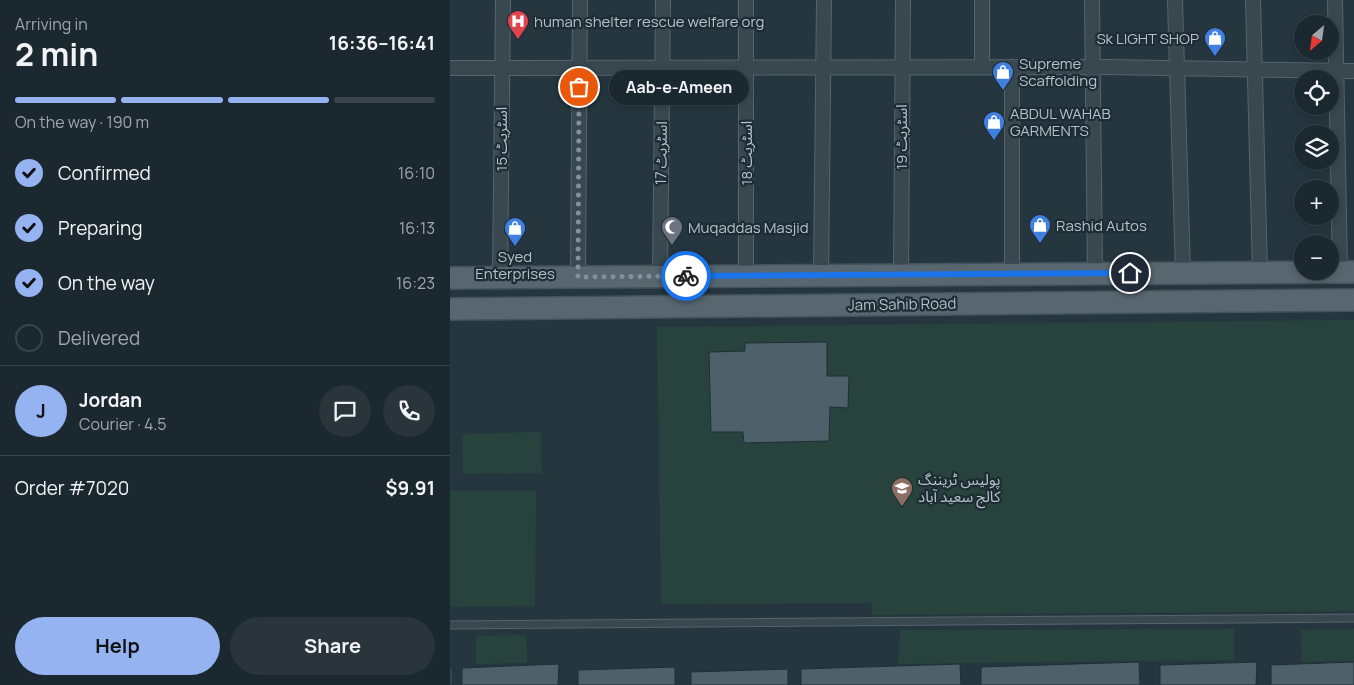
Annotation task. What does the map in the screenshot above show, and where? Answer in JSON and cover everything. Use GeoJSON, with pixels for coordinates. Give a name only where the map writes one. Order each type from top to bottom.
{"type":"FeatureCollection","features":[{"type":"Feature","properties":{"kind":"main road","name":"Jam Sahib Road"},"geometry":{"type":"LineString","coordinates":[[450,278],[1347,272]]}},
{"type":"Feature","properties":{"kind":"main road","name":"Jam Sahib Road"},"geometry":{"type":"LineString","coordinates":[[450,309],[1354,300]]}},
{"type":"Feature","properties":{"kind":"street","name":"اسٹریٹ 15"},"geometry":{"type":"LineString","coordinates":[[500,277],[503,0]]}},
{"type":"Feature","properties":{"kind":"street"},"geometry":{"type":"LineString","coordinates":[[578,277],[580,0]]}},
{"type":"Feature","properties":{"kind":"street","name":"اسٹریٹ 17"},"geometry":{"type":"LineString","coordinates":[[660,276],[663,0]]}},
{"type":"Feature","properties":{"kind":"street","name":"اسٹریٹ 18"},"geometry":{"type":"LineString","coordinates":[[746,0],[746,276]]}},
{"type":"Feature","properties":{"kind":"street"},"geometry":{"type":"LineString","coordinates":[[821,275],[824,0]]}},
{"type":"Feature","properties":{"kind":"street","name":"اسٹریٹ 19"},"geometry":{"type":"LineString","coordinates":[[901,275],[903,0]]}},
{"type":"Feature","properties":{"kind":"street"},"geometry":{"type":"LineString","coordinates":[[982,0],[982,67]]}},
{"type":"Feature","properties":{"kind":"street"},"geometry":{"type":"LineString","coordinates":[[1092,0],[1095,273]]}},
{"type":"Feature","properties":{"kind":"street"},"geometry":{"type":"LineString","coordinates":[[1175,0],[1183,273]]}},
{"type":"Feature","properties":{"kind":"street"},"geometry":{"type":"LineString","coordinates":[[1253,0],[1260,272]]}},
{"type":"Feature","properties":{"kind":"street"},"geometry":{"type":"LineString","coordinates":[[450,68],[1093,67],[1337,70],[1335,0]]}},
{"type":"Feature","properties":{"kind":"street"},"geometry":{"type":"LineString","coordinates":[[1012,67],[1012,274]]}},
{"type":"Feature","properties":{"kind":"street"},"geometry":{"type":"LineString","coordinates":[[1339,70],[1354,70]]}},
{"type":"Feature","properties":{"kind":"street"},"geometry":{"type":"LineString","coordinates":[[1339,110],[1347,272]]}},
{"type":"Feature","properties":{"kind":"lane"},"geometry":{"type":"LineString","coordinates":[[450,625],[1354,618]]}},
{"type":"Feature","properties":{"kind":"green space","name":"پولیس ٹریننگ کالج سعید آباد"},"geometry":{"type":"Polygon","coordinates":[[[1354,320],[1354,611],[872,615],[871,603],[661,604],[657,327],[1354,320]]]}},
{"type":"Feature","properties":{"kind":"green space"},"geometry":{"type":"Polygon","coordinates":[[[541,432],[542,473],[463,474],[462,434],[541,432]]]}},
{"type":"Feature","properties":{"kind":"green space"},"geometry":{"type":"Polygon","coordinates":[[[450,491],[536,491],[535,606],[450,607],[450,491]]]}},
{"type":"Feature","properties":{"kind":"green space"},"geometry":{"type":"Polygon","coordinates":[[[1234,629],[1234,660],[898,664],[900,630],[1234,629]]]}},
{"type":"Feature","properties":{"kind":"green space"},"geometry":{"type":"Polygon","coordinates":[[[1354,629],[1354,661],[1302,662],[1301,630],[1354,629]]]}},
{"type":"Feature","properties":{"kind":"green space"},"geometry":{"type":"Polygon","coordinates":[[[526,635],[527,663],[476,664],[476,636],[526,635]]]}},
{"type":"Feature","properties":{"kind":"building"},"geometry":{"type":"Polygon","coordinates":[[[827,342],[827,376],[849,376],[848,408],[830,407],[829,441],[744,443],[743,432],[711,432],[709,352],[745,351],[745,343],[827,342]]]}},
{"type":"Feature","properties":{"kind":"building"},"geometry":{"type":"Polygon","coordinates":[[[1139,662],[1140,685],[981,685],[981,667],[1139,662]]]}},
{"type":"Feature","properties":{"kind":"building"},"geometry":{"type":"Polygon","coordinates":[[[1257,662],[1256,685],[1160,685],[1160,665],[1257,662]]]}},
{"type":"Feature","properties":{"kind":"building"},"geometry":{"type":"Polygon","coordinates":[[[1354,662],[1354,685],[1271,685],[1271,665],[1354,662]]]}},
{"type":"Feature","properties":{"kind":"building"},"geometry":{"type":"Polygon","coordinates":[[[559,664],[558,685],[462,685],[462,668],[559,664]]]}},
{"type":"Feature","properties":{"kind":"building"},"geometry":{"type":"Polygon","coordinates":[[[960,664],[961,685],[801,685],[801,669],[960,664]]]}},
{"type":"Feature","properties":{"kind":"building"},"geometry":{"type":"Polygon","coordinates":[[[675,667],[675,685],[578,685],[578,670],[675,667]]]}},
{"type":"Feature","properties":{"kind":"building"},"geometry":{"type":"Polygon","coordinates":[[[450,668],[452,668],[452,685],[450,685],[450,668]]]}},
{"type":"Feature","properties":{"kind":"building"},"geometry":{"type":"Polygon","coordinates":[[[788,669],[788,685],[691,685],[691,672],[788,669]]]}},
{"type":"Feature","properties":{"kind":"way so far"},"geometry":{"type":"LineString","coordinates":[[579,87],[578,277],[686,276]]}},
{"type":"Feature","properties":{"kind":"place","name":"human shelter rescue welfare org"},"geometry":{"type":"Point","coordinates":[518,40]}},
{"type":"Feature","properties":{"kind":"place","name":"Sk LIGHT SHOP"},"geometry":{"type":"Point","coordinates":[1215,57]}},
{"type":"Feature","properties":{"kind":"place","name":"Aab-e-Ameen"},"geometry":{"type":"Point","coordinates":[579,87]}},
{"type":"Feature","properties":{"kind":"place","name":"Supreme Scaffolding"},"geometry":{"type":"Point","coordinates":[1003,91]}},
{"type":"Feature","properties":{"kind":"place","name":"ABDUL WAHAB GARMENTS"},"geometry":{"type":"Point","coordinates":[994,141]}},
{"type":"Feature","properties":{"kind":"place","name":"Rashid Autos"},"geometry":{"type":"Point","coordinates":[1040,244]}},
{"type":"Feature","properties":{"kind":"place","name":"Muqaddas Masjid"},"geometry":{"type":"Point","coordinates":[672,246]}},
{"type":"Feature","properties":{"kind":"place","name":"Syed Enterprises"},"geometry":{"type":"Point","coordinates":[515,247]}},
{"type":"Feature","properties":{"kind":"place","name":"پولیس ٹریننگ کالج سعید آباد"},"geometry":{"type":"Point","coordinates":[902,507]}},
{"type":"Feature","properties":{"kind":"route"},"geometry":{"type":"LineString","coordinates":[[686,276],[1130,273]]}}]}
